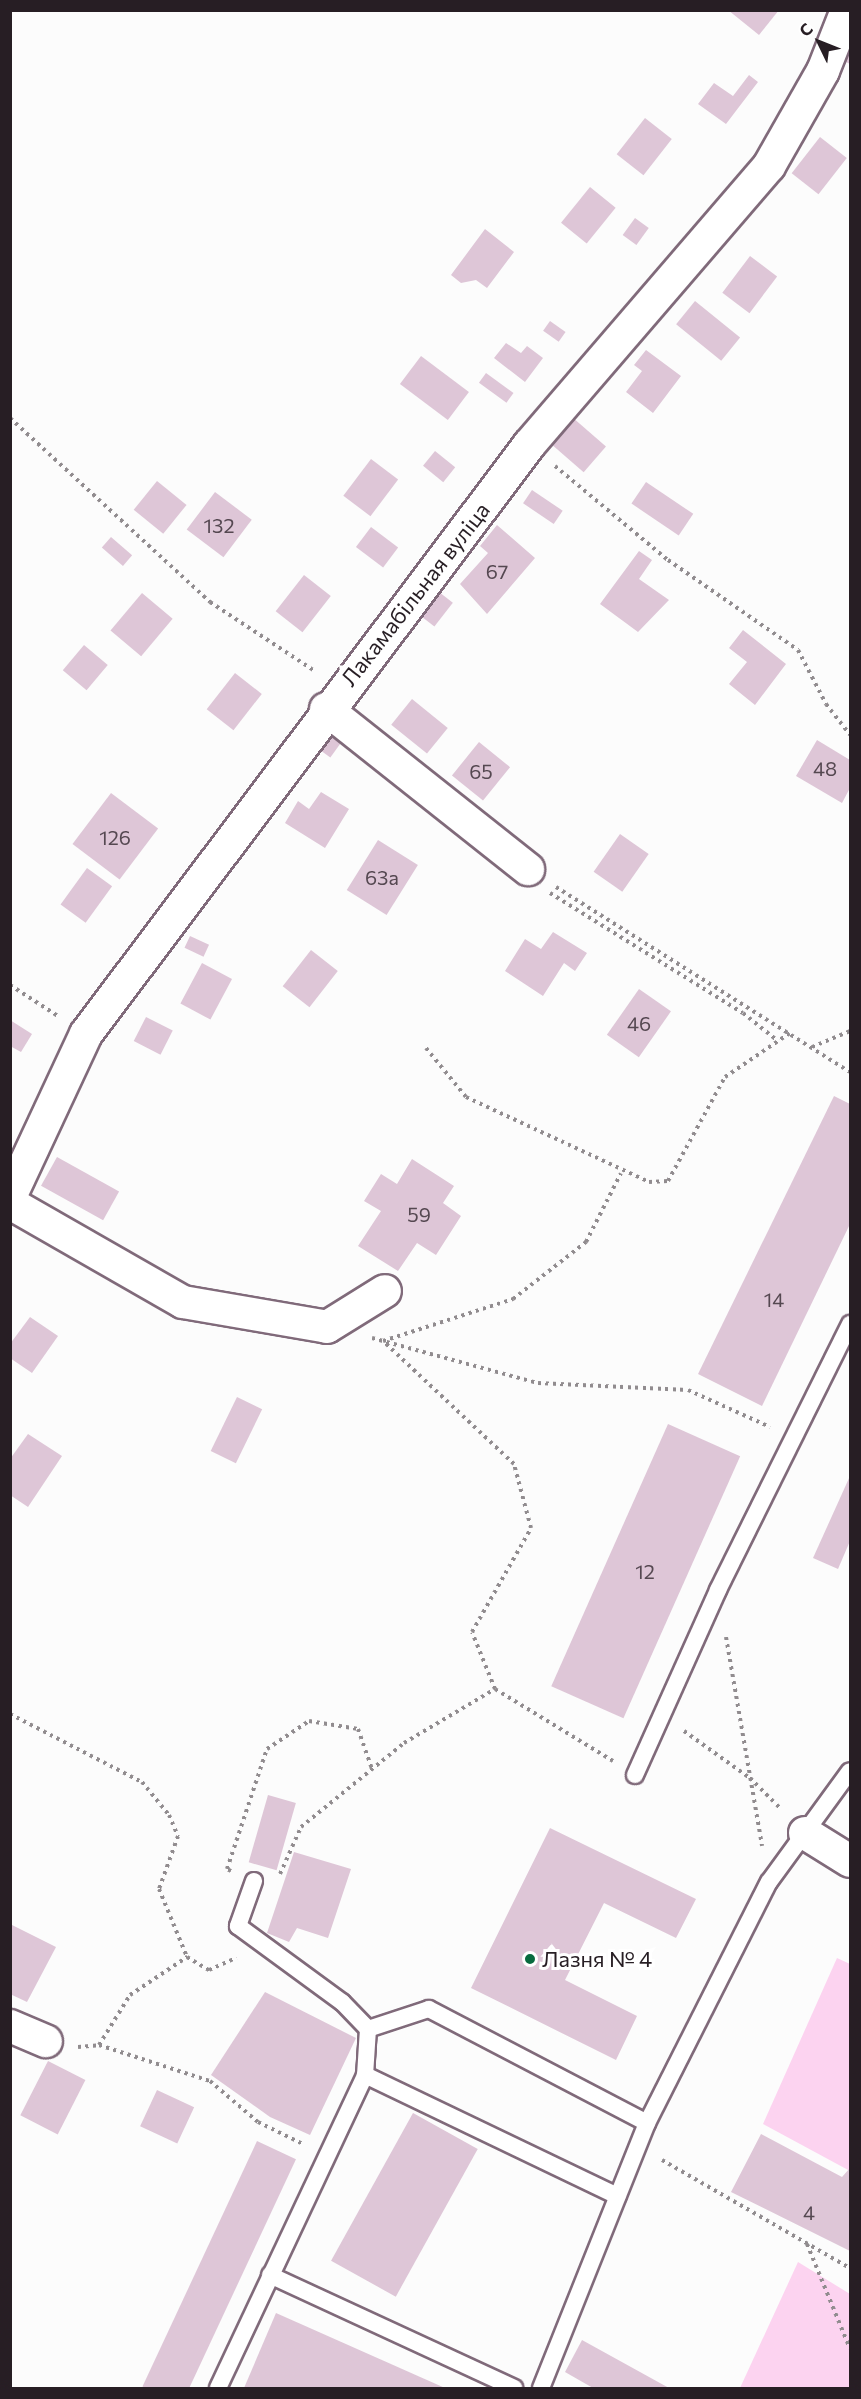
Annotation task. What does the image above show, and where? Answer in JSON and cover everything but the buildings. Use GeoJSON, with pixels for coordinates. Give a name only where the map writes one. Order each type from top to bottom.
{"type":"FeatureCollection","features":[{"type":"Feature","properties":{"kind":"street","name":"Лакамабільная вуліца"},"geometry":{"type":"LineString","coordinates":[[10,1197],[86,1034],[334,699],[529,445],[769,166],[823,71],[847,10]]}},
{"type":"Feature","properties":{"kind":"street"},"geometry":{"type":"LineString","coordinates":[[334,699],[528,869]]}},
{"type":"Feature","properties":{"kind":"street"},"geometry":{"type":"LineString","coordinates":[[10,1203],[183,1302],[327,1327],[385,1291]]}},
{"type":"Feature","properties":{"kind":"street"},"geometry":{"type":"LineString","coordinates":[[805,1833],[850,1861]]}},
{"type":"Feature","properties":{"kind":"street"},"geometry":{"type":"LineString","coordinates":[[10,2026],[46,2041]]}},
{"type":"Feature","properties":{"kind":"lane"},"geometry":{"type":"LineString","coordinates":[[635,1775],[718,1590],[796,1439],[850,1324]]}},
{"type":"Feature","properties":{"kind":"lane"},"geometry":{"type":"LineString","coordinates":[[541,2388],[647,2123],[769,1882],[850,1771]]}},
{"type":"Feature","properties":{"kind":"lane"},"geometry":{"type":"LineString","coordinates":[[218,2388],[365,2075],[368,2029],[342,2002],[238,1926],[254,1881]]}},
{"type":"Feature","properties":{"kind":"lane"},"geometry":{"type":"LineString","coordinates":[[368,2029],[429,2009],[647,2123]]}},
{"type":"Feature","properties":{"kind":"lane"},"geometry":{"type":"LineString","coordinates":[[365,2075],[618,2196]]}},
{"type":"Feature","properties":{"kind":"lane"},"geometry":{"type":"LineString","coordinates":[[270,2275],[514,2388]]}},
{"type":"Feature","properties":{"kind":"path"},"geometry":{"type":"LineString","coordinates":[[10,418],[210,602],[334,699]]}},
{"type":"Feature","properties":{"kind":"path"},"geometry":{"type":"LineString","coordinates":[[529,445],[668,560],[798,650],[826,704],[850,735]]}},
{"type":"Feature","properties":{"kind":"path"},"geometry":{"type":"LineString","coordinates":[[528,869],[850,1072]]}},
{"type":"Feature","properties":{"kind":"path"},"geometry":{"type":"LineString","coordinates":[[528,869],[532,880],[631,947],[744,1012],[778,1041]]}},
{"type":"Feature","properties":{"kind":"path"},"geometry":{"type":"LineString","coordinates":[[10,985],[86,1034]]}},
{"type":"Feature","properties":{"kind":"path"},"geometry":{"type":"LineString","coordinates":[[811,1047],[850,1031]]}},
{"type":"Feature","properties":{"kind":"path"},"geometry":{"type":"LineString","coordinates":[[426,1048],[466,1096],[621,1173],[649,1182],[668,1181],[725,1077],[790,1033]]}},
{"type":"Feature","properties":{"kind":"path"},"geometry":{"type":"LineString","coordinates":[[383,1341],[513,1299],[586,1242],[621,1173]]}},
{"type":"Feature","properties":{"kind":"path"},"geometry":{"type":"LineString","coordinates":[[327,1327],[538,1383],[688,1390],[796,1439]]}},
{"type":"Feature","properties":{"kind":"path"},"geometry":{"type":"LineString","coordinates":[[383,1341],[514,1464],[531,1528],[472,1632],[495,1689],[635,1775]]}},
{"type":"Feature","properties":{"kind":"path"},"geometry":{"type":"LineString","coordinates":[[718,1590],[769,1882]]}},
{"type":"Feature","properties":{"kind":"path"},"geometry":{"type":"LineString","coordinates":[[372,1769],[358,1729],[309,1721],[267,1749],[226,1869],[275,1887],[301,1827],[404,1743],[495,1689]]}},
{"type":"Feature","properties":{"kind":"path"},"geometry":{"type":"LineString","coordinates":[[10,1714],[142,1782],[169,1815],[178,1836],[159,1889],[188,1957],[209,1970],[264,1945]]}},
{"type":"Feature","properties":{"kind":"path"},"geometry":{"type":"LineString","coordinates":[[662,1716],[750,1778],[805,1833]]}},
{"type":"Feature","properties":{"kind":"path"},"geometry":{"type":"LineString","coordinates":[[99,2045],[130,1995],[188,1957]]}},
{"type":"Feature","properties":{"kind":"path"},"geometry":{"type":"LineString","coordinates":[[46,2041],[68,2048],[99,2045],[210,2081],[258,2122],[325,2156]]}},
{"type":"Feature","properties":{"kind":"path"},"geometry":{"type":"LineString","coordinates":[[638,2145],[850,2268]]}},
{"type":"Feature","properties":{"kind":"path"},"geometry":{"type":"LineString","coordinates":[[807,2244],[850,2349]]}},
{"type":"Feature","properties":{"kind":"shaded area"},"geometry":{"type":"Polygon","coordinates":[[[837,1958],[850,1964],[850,2171],[763,2124],[837,1958]]]}},
{"type":"Feature","properties":{"kind":"shaded area"},"geometry":{"type":"Polygon","coordinates":[[[798,2262],[850,2294],[850,2388],[740,2388],[798,2262]]]}},
{"type":"Feature","properties":{"kind":"place","name":"Лазня № 4"},"geometry":{"type":"Point","coordinates":[530,1959]}}]}
